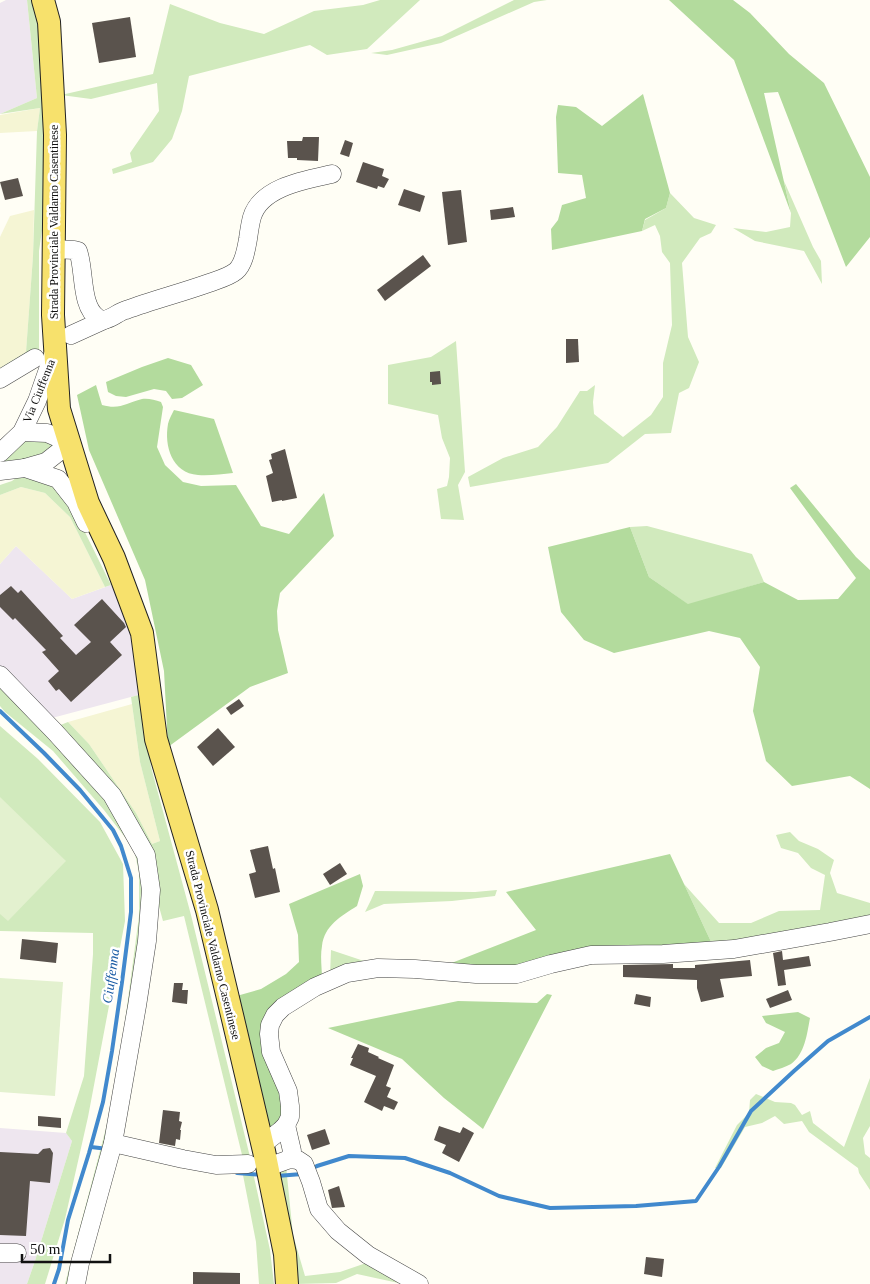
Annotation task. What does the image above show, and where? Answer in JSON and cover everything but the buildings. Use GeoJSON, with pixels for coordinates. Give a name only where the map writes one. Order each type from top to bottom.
{"type":"FeatureCollection","features":[{"type":"Feature","properties":{"kind":"main road","name":"Strada Provinciale Valdarno Casentinese"},"geometry":{"type":"LineString","coordinates":[[43,0],[49,22],[55,135],[53,315],[60,409],[88,503],[114,558],[142,633],[156,738],[207,910],[262,1144],[285,1254],[287,1284]]}},
{"type":"Feature","properties":{"kind":"street"},"geometry":{"type":"LineString","coordinates":[[0,378],[122,311],[192,289],[226,277],[236,271],[242,263],[252,216],[259,204],[270,194],[283,187],[332,174]]}},
{"type":"Feature","properties":{"kind":"street"},"geometry":{"type":"LineString","coordinates":[[53,249],[78,251],[88,304],[98,318],[104,320]]}},
{"type":"Feature","properties":{"kind":"street","name":"Via Ciuffenna"},"geometry":{"type":"LineString","coordinates":[[0,453],[22,432],[37,401],[54,348]]}},
{"type":"Feature","properties":{"kind":"street","name":"Via Ciuffenna"},"geometry":{"type":"LineString","coordinates":[[22,432],[47,433],[70,443]]}},
{"type":"Feature","properties":{"kind":"street","name":"Strada Provinciale Valdarno Casentinese"},"geometry":{"type":"LineString","coordinates":[[0,471],[26,468],[46,462],[70,443]]}},
{"type":"Feature","properties":{"kind":"street","name":"Strada Provinciale Valdarno Casentinese"},"geometry":{"type":"LineString","coordinates":[[26,468],[58,479],[76,502],[117,586],[133,607]]}},
{"type":"Feature","properties":{"kind":"street"},"geometry":{"type":"LineString","coordinates":[[0,675],[112,795],[146,855],[152,890],[147,941],[137,1006],[113,1143],[76,1284]]}},
{"type":"Feature","properties":{"kind":"street"},"geometry":{"type":"LineString","coordinates":[[262,1144],[280,1132],[290,1117],[288,1091],[271,1052],[268,1034],[270,1025],[275,1015],[283,1007],[315,987],[347,973],[387,968],[476,974],[517,974],[591,955],[663,954],[734,949],[870,924]]}},
{"type":"Feature","properties":{"kind":"street"},"geometry":{"type":"LineString","coordinates":[[286,1125],[292,1151],[283,1161],[298,1160],[304,1164],[319,1209],[338,1231],[368,1255],[419,1284]]}},
{"type":"Feature","properties":{"kind":"street"},"geometry":{"type":"LineString","coordinates":[[113,1143],[216,1165],[248,1164]]}},
{"type":"Feature","properties":{"kind":"shaded area"},"geometry":{"type":"Polygon","coordinates":[[[6,0],[27,0],[37,98],[0,114],[0,3],[6,0]]]}},
{"type":"Feature","properties":{"kind":"shaded area"},"geometry":{"type":"Polygon","coordinates":[[[16,546],[72,599],[111,585],[131,620],[142,694],[52,718],[0,666],[0,564],[16,546]]]}},
{"type":"Feature","properties":{"kind":"shaded area"},"geometry":{"type":"Polygon","coordinates":[[[0,1128],[66,1133],[72,1141],[27,1284],[0,1284],[0,1128]]]}},
{"type":"Feature","properties":{"kind":"green space"},"geometry":{"type":"Polygon","coordinates":[[[27,0],[37,0],[47,195],[39,251],[39,350],[0,374],[0,368],[26,352],[33,256],[37,131],[40,108],[0,114],[37,98],[27,0]]]}},
{"type":"Feature","properties":{"kind":"green space"},"geometry":{"type":"Polygon","coordinates":[[[380,0],[420,0],[367,49],[327,55],[310,45],[189,76],[182,111],[172,139],[153,162],[113,174],[112,169],[132,162],[130,153],[159,111],[157,83],[91,99],[61,95],[153,74],[170,4],[220,23],[264,34],[314,11],[363,5],[380,0]]]}},
{"type":"Feature","properties":{"kind":"green space"},"geometry":{"type":"Polygon","coordinates":[[[514,0],[547,0],[534,2],[441,43],[387,55],[371,53],[392,50],[442,36],[514,0]]]}},
{"type":"Feature","properties":{"kind":"green space"},"geometry":{"type":"Polygon","coordinates":[[[669,0],[733,0],[750,13],[789,54],[824,83],[870,177],[870,237],[846,267],[778,92],[764,93],[791,213],[734,60],[669,0]]]}},
{"type":"Feature","properties":{"kind":"green space"},"geometry":{"type":"Polygon","coordinates":[[[643,94],[670,193],[666,208],[645,219],[642,231],[552,250],[551,229],[558,220],[562,205],[586,198],[582,175],[558,173],[556,117],[558,105],[576,107],[602,126],[643,94]]]}},
{"type":"Feature","properties":{"kind":"green space"},"geometry":{"type":"Polygon","coordinates":[[[40,108],[37,131],[0,133],[0,115],[40,108]]]}},
{"type":"Feature","properties":{"kind":"green space"},"geometry":{"type":"Polygon","coordinates":[[[784,181],[821,261],[822,284],[804,251],[755,241],[733,228],[766,232],[790,227],[791,213],[784,181]]]}},
{"type":"Feature","properties":{"kind":"green space"},"geometry":{"type":"Polygon","coordinates":[[[670,193],[694,218],[716,225],[711,233],[700,238],[682,263],[688,337],[699,362],[689,388],[679,393],[671,433],[645,434],[608,463],[470,487],[468,477],[503,458],[538,447],[557,427],[580,391],[587,391],[595,385],[594,414],[623,437],[651,415],[663,397],[663,363],[672,325],[670,263],[662,252],[660,236],[655,225],[642,231],[645,220],[666,208],[670,193]]]}},
{"type":"Feature","properties":{"kind":"green space"},"geometry":{"type":"Polygon","coordinates":[[[34,210],[33,256],[26,352],[0,368],[0,237],[10,216],[34,210]]]}},
{"type":"Feature","properties":{"kind":"green space"},"geometry":{"type":"Polygon","coordinates":[[[456,341],[465,472],[458,485],[464,520],[441,519],[437,489],[447,486],[450,458],[442,438],[438,415],[388,404],[388,365],[431,357],[456,341]]]}},
{"type":"Feature","properties":{"kind":"green space"},"geometry":{"type":"Polygon","coordinates":[[[168,358],[191,365],[203,385],[182,398],[172,399],[166,391],[154,389],[126,397],[116,396],[108,392],[106,382],[168,358]]]}},
{"type":"Feature","properties":{"kind":"green space"},"geometry":{"type":"Polygon","coordinates":[[[96,385],[102,405],[114,407],[144,399],[161,402],[163,407],[157,447],[165,465],[183,482],[201,486],[236,485],[261,526],[289,534],[324,493],[334,536],[280,593],[277,611],[278,630],[288,673],[250,687],[168,747],[164,671],[145,580],[89,450],[77,395],[96,385]]]}},
{"type":"Feature","properties":{"kind":"green space"},"geometry":{"type":"Polygon","coordinates":[[[174,410],[214,419],[233,473],[198,475],[189,473],[176,464],[167,441],[168,424],[174,410]]]}},
{"type":"Feature","properties":{"kind":"green space"},"geometry":{"type":"Polygon","coordinates":[[[33,437],[52,444],[51,450],[46,457],[0,466],[0,461],[22,442],[33,437]]]}},
{"type":"Feature","properties":{"kind":"green space"},"geometry":{"type":"Polygon","coordinates":[[[23,472],[55,485],[75,512],[111,585],[105,587],[70,517],[45,493],[21,487],[0,495],[0,485],[12,481],[23,472]]]}},
{"type":"Feature","properties":{"kind":"green space"},"geometry":{"type":"Polygon","coordinates":[[[796,484],[856,557],[870,570],[870,789],[850,776],[792,786],[766,761],[753,711],[760,667],[740,638],[709,631],[614,653],[584,640],[561,612],[548,547],[630,527],[649,577],[688,604],[764,582],[798,600],[838,599],[856,578],[790,488],[796,484]]]}},
{"type":"Feature","properties":{"kind":"green space"},"geometry":{"type":"Polygon","coordinates":[[[21,487],[45,493],[70,517],[105,587],[72,599],[16,546],[0,564],[0,495],[21,487]]]}},
{"type":"Feature","properties":{"kind":"green space"},"geometry":{"type":"Polygon","coordinates":[[[647,526],[752,554],[764,582],[689,605],[649,577],[630,527],[647,526]]]}},
{"type":"Feature","properties":{"kind":"green space"},"geometry":{"type":"Polygon","coordinates":[[[0,688],[90,777],[142,856],[148,891],[121,1091],[73,1284],[65,1284],[116,1090],[139,916],[139,873],[134,849],[104,810],[53,751],[0,706],[0,688]]]}},
{"type":"Feature","properties":{"kind":"green space"},"geometry":{"type":"Polygon","coordinates":[[[142,694],[151,767],[191,915],[250,1157],[243,1159],[184,916],[163,921],[155,892],[151,857],[58,726],[68,722],[89,744],[136,813],[152,844],[160,841],[140,762],[131,697],[142,694]]]}},
{"type":"Feature","properties":{"kind":"green space"},"geometry":{"type":"Polygon","coordinates":[[[132,704],[140,762],[160,841],[152,844],[136,813],[89,744],[68,722],[132,704]]]}},
{"type":"Feature","properties":{"kind":"green space"},"geometry":{"type":"Polygon","coordinates":[[[0,726],[38,759],[100,822],[123,864],[125,921],[88,1117],[65,1219],[45,1284],[27,1284],[72,1141],[66,1133],[84,1076],[93,933],[0,931],[0,726]]]}},
{"type":"Feature","properties":{"kind":"green space"},"geometry":{"type":"Polygon","coordinates":[[[0,797],[66,861],[8,921],[0,914],[0,797]]]}},
{"type":"Feature","properties":{"kind":"green space"},"geometry":{"type":"Polygon","coordinates":[[[790,832],[799,841],[818,849],[834,860],[830,873],[837,893],[870,903],[870,920],[713,946],[684,884],[719,923],[751,923],[779,911],[820,910],[825,875],[811,868],[798,853],[781,848],[776,835],[790,832]]]}},
{"type":"Feature","properties":{"kind":"green space"},"geometry":{"type":"Polygon","coordinates":[[[670,854],[713,946],[527,966],[477,968],[449,964],[536,930],[506,892],[670,854]]]}},
{"type":"Feature","properties":{"kind":"green space"},"geometry":{"type":"Polygon","coordinates":[[[360,874],[363,886],[357,906],[334,922],[323,939],[321,954],[322,979],[273,1011],[287,1109],[274,1127],[266,1127],[233,997],[261,989],[286,974],[299,962],[298,935],[289,904],[360,874]]]}},
{"type":"Feature","properties":{"kind":"green space"},"geometry":{"type":"Polygon","coordinates":[[[497,890],[495,896],[452,901],[384,904],[365,912],[375,891],[475,892],[497,890]]]}},
{"type":"Feature","properties":{"kind":"green space"},"geometry":{"type":"Polygon","coordinates":[[[331,950],[376,965],[330,976],[331,950]]]}},
{"type":"Feature","properties":{"kind":"green space"},"geometry":{"type":"Polygon","coordinates":[[[0,978],[63,982],[55,1096],[0,1092],[0,978]]]}},
{"type":"Feature","properties":{"kind":"green space"},"geometry":{"type":"Polygon","coordinates":[[[547,994],[552,995],[483,1129],[444,1098],[402,1059],[328,1028],[458,1001],[537,1003],[547,994]]]}},
{"type":"Feature","properties":{"kind":"green space"},"geometry":{"type":"Polygon","coordinates":[[[798,1012],[810,1018],[805,1043],[796,1060],[773,1071],[762,1066],[755,1057],[766,1048],[779,1043],[785,1032],[766,1023],[762,1016],[798,1012]]]}},
{"type":"Feature","properties":{"kind":"green space"},"geometry":{"type":"Polygon","coordinates":[[[870,1078],[870,1126],[863,1138],[865,1154],[870,1158],[870,1190],[859,1173],[858,1168],[809,1132],[802,1121],[784,1124],[775,1116],[762,1123],[745,1127],[721,1168],[715,1168],[737,1125],[749,1113],[750,1100],[756,1094],[775,1102],[791,1103],[795,1105],[802,1115],[810,1111],[813,1123],[844,1147],[870,1078]]]}},
{"type":"Feature","properties":{"kind":"green space"},"geometry":{"type":"Polygon","coordinates":[[[286,1166],[293,1235],[305,1276],[340,1272],[372,1261],[403,1284],[357,1274],[336,1283],[296,1284],[275,1168],[286,1166]]]}},
{"type":"Feature","properties":{"kind":"green space"},"geometry":{"type":"Polygon","coordinates":[[[252,1168],[270,1250],[274,1284],[259,1284],[256,1242],[242,1170],[252,1168]]]}},
{"type":"Feature","properties":{"kind":"waterway","name":"Ciuffenna"},"geometry":{"type":"LineString","coordinates":[[0,711],[80,790],[113,830],[121,846],[131,878],[131,912],[103,1102],[68,1220],[59,1269],[54,1284]]}},
{"type":"Feature","properties":{"kind":"waterway"},"geometry":{"type":"LineString","coordinates":[[310,1170],[349,1156],[405,1158],[450,1173],[499,1196],[550,1208],[636,1206],[696,1201],[719,1167],[751,1111],[828,1041],[870,1017]]}},
{"type":"Feature","properties":{"kind":"waterway"},"geometry":{"type":"LineString","coordinates":[[91,1147],[108,1149]]}},
{"type":"Feature","properties":{"kind":"waterway"},"geometry":{"type":"LineString","coordinates":[[237,1173],[262,1175]]}},
{"type":"Feature","properties":{"kind":"waterway"},"geometry":{"type":"LineString","coordinates":[[277,1176],[302,1174]]}}]}
